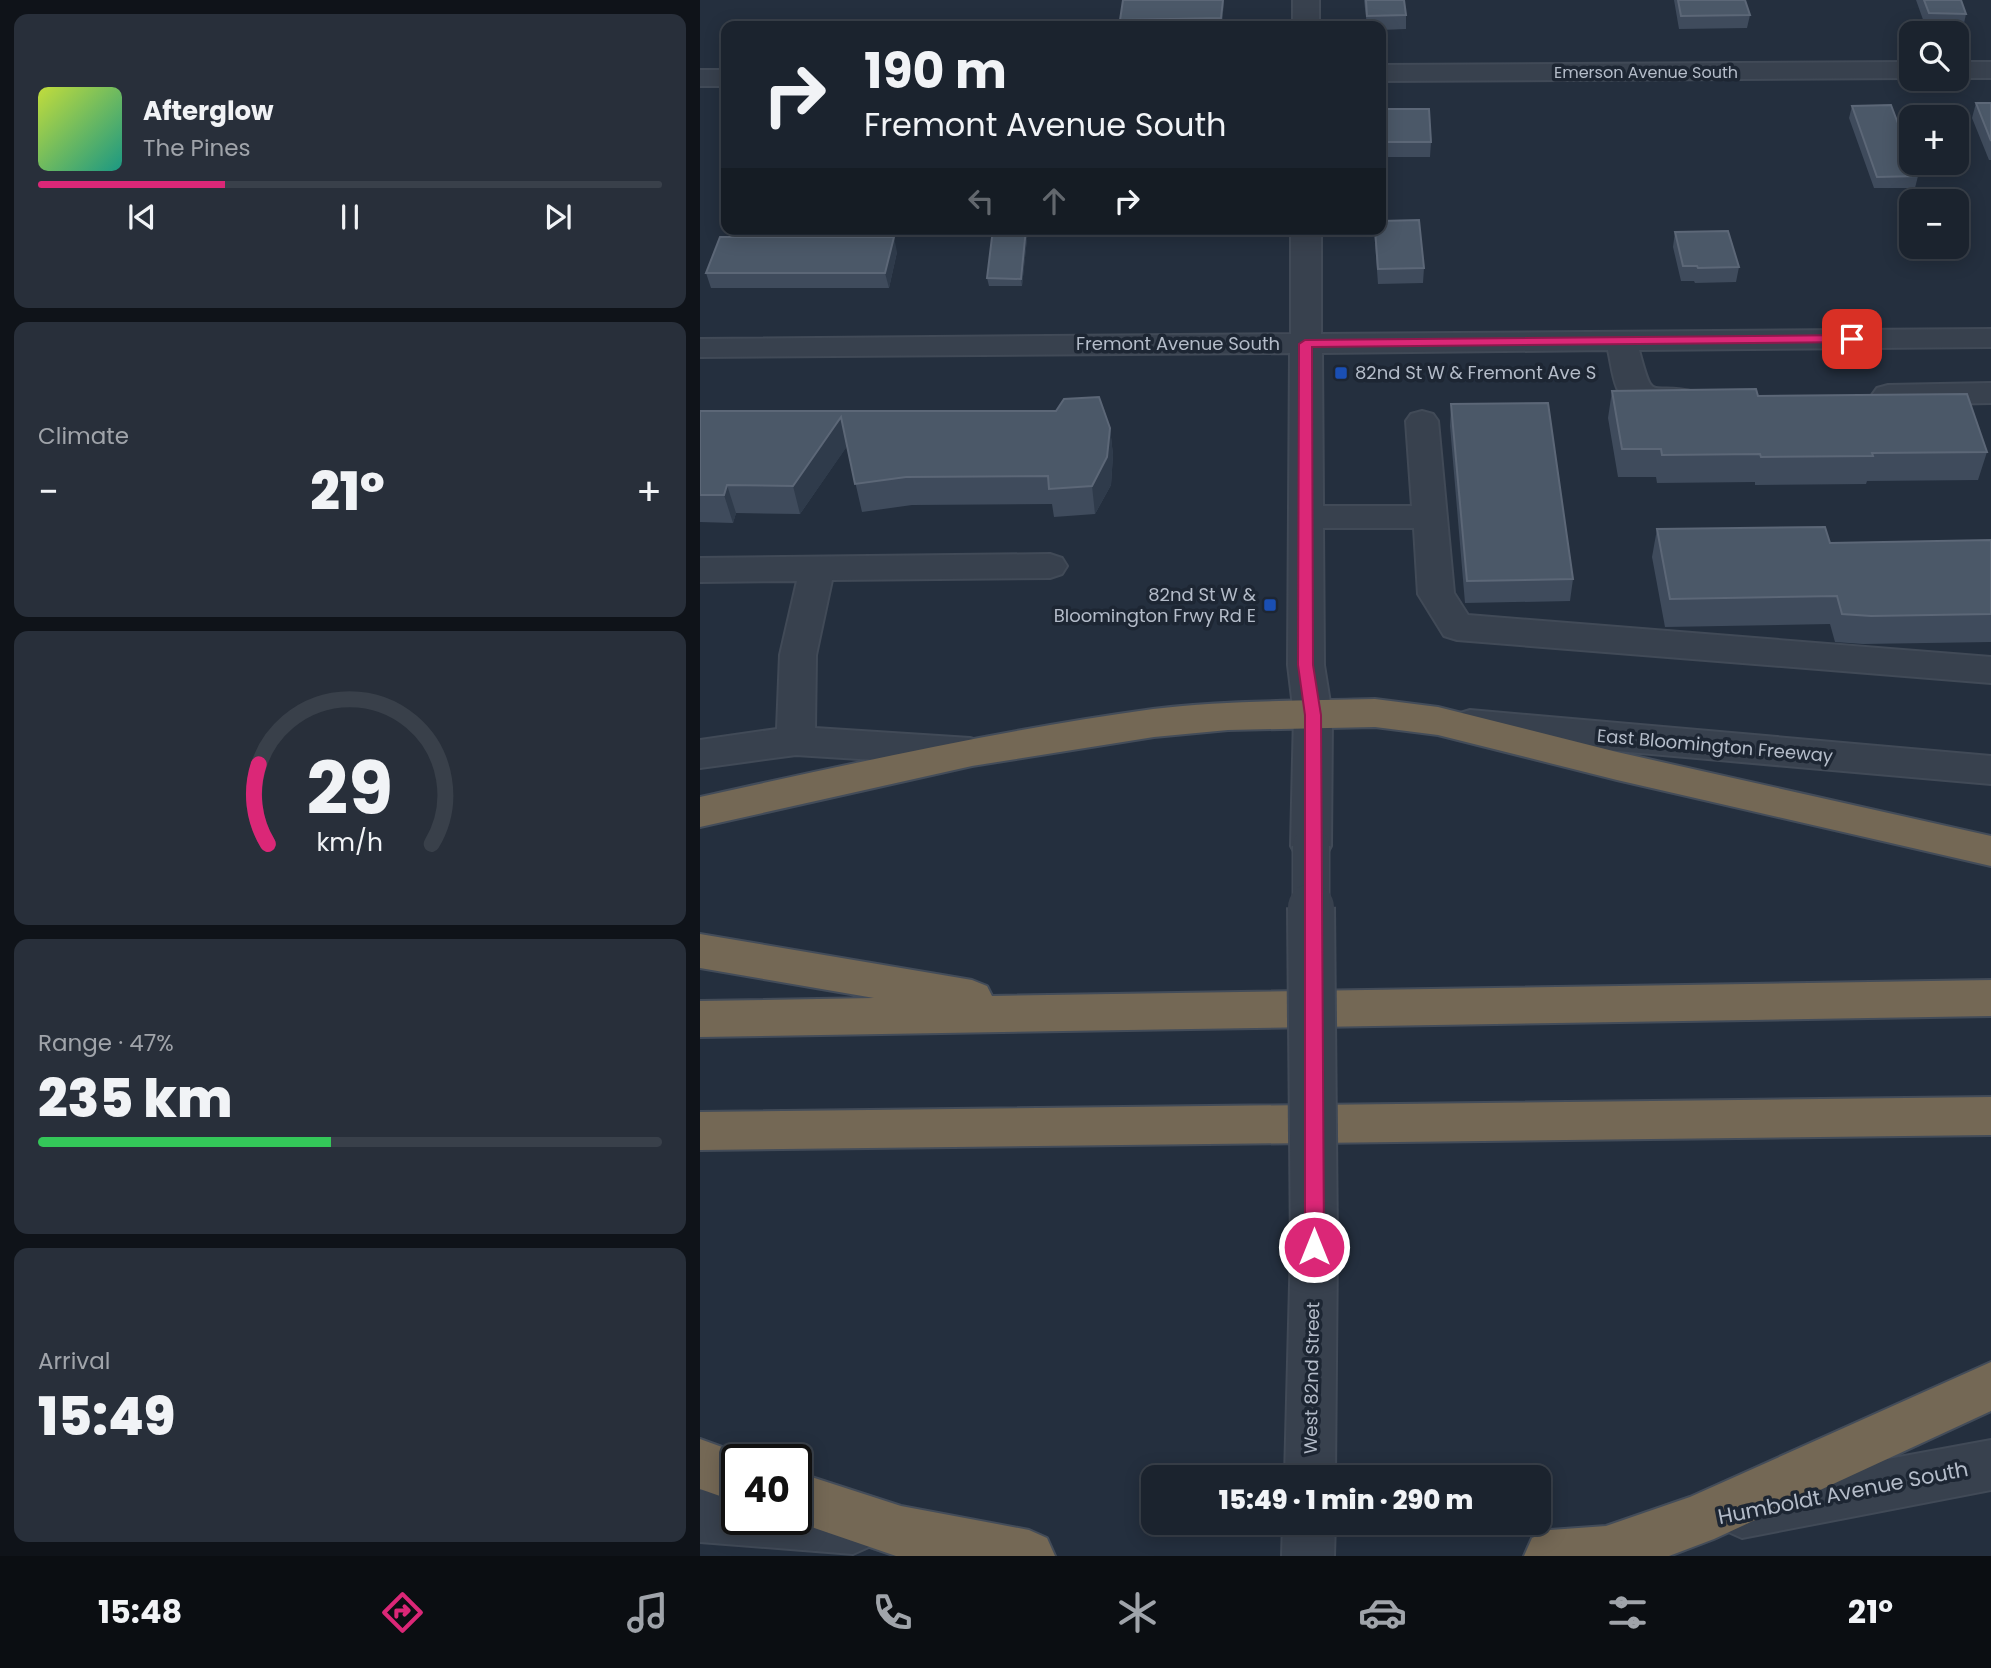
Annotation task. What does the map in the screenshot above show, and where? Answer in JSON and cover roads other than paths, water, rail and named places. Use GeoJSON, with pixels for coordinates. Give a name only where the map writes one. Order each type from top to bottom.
{"type":"FeatureCollection","features":[{"type":"Feature","properties":{"kind":"highway"},"geometry":{"type":"LineString","coordinates":[[700,812],[972,752],[1154,723],[1228,716],[1375,713],[1438,721],[1617,766],[1991,851]]}},
{"type":"Feature","properties":{"kind":"highway"},"geometry":{"type":"LineString","coordinates":[[700,951],[1067,1015]]}},
{"type":"Feature","properties":{"kind":"highway"},"geometry":{"type":"LineString","coordinates":[[700,1019],[1991,998]]}},
{"type":"Feature","properties":{"kind":"highway"},"geometry":{"type":"LineString","coordinates":[[700,1131],[1991,1116]]}},
{"type":"Feature","properties":{"kind":"highway"},"geometry":{"type":"LineString","coordinates":[[1550,1556],[1602,1554],[1696,1521],[1991,1386]]}},
{"type":"Feature","properties":{"kind":"highway"},"geometry":{"type":"LineString","coordinates":[[700,1464],[721,1471]]}},
{"type":"Feature","properties":{"kind":"highway"},"geometry":{"type":"LineString","coordinates":[[812,1503],[915,1544],[1029,1556]]}},
{"type":"Feature","properties":{"kind":"street"},"geometry":{"type":"LineString","coordinates":[[1306,0],[1306,21]]}},
{"type":"Feature","properties":{"kind":"street"},"geometry":{"type":"LineString","coordinates":[[1969,70],[1991,70]]}},
{"type":"Feature","properties":{"kind":"street","name":"Emerson Avenue South"},"geometry":{"type":"LineString","coordinates":[[1386,73],[1899,71]]}},
{"type":"Feature","properties":{"kind":"street"},"geometry":{"type":"LineString","coordinates":[[700,78],[721,78]]}},
{"type":"Feature","properties":{"kind":"street","name":"West 82nd Street"},"geometry":{"type":"LineString","coordinates":[[1306,235],[1306,665],[1313,715],[1311,846],[1314,1247],[1310,1465]]}},
{"type":"Feature","properties":{"kind":"street","name":"Fremont Avenue South"},"geometry":{"type":"LineString","coordinates":[[700,348],[1991,338]]}},
{"type":"Feature","properties":{"kind":"street"},"geometry":{"type":"LineString","coordinates":[[1904,339],[1924,394]]}},
{"type":"Feature","properties":{"kind":"street"},"geometry":{"type":"LineString","coordinates":[[1621,341],[1633,389],[1645,399],[1715,398]]}},
{"type":"Feature","properties":{"kind":"street"},"geometry":{"type":"LineString","coordinates":[[1855,396],[1991,393]]}},
{"type":"Feature","properties":{"kind":"street"},"geometry":{"type":"LineString","coordinates":[[1422,421],[1436,594],[1457,627],[1991,670]]}},
{"type":"Feature","properties":{"kind":"street"},"geometry":{"type":"LineString","coordinates":[[1306,517],[1430,517]]}},
{"type":"Feature","properties":{"kind":"street"},"geometry":{"type":"LineString","coordinates":[[700,570],[1049,566]]}},
{"type":"Feature","properties":{"kind":"street"},"geometry":{"type":"LineString","coordinates":[[796,741],[799,655],[817,569]]}},
{"type":"Feature","properties":{"kind":"street","name":"East Bloomington Freeway"},"geometry":{"type":"LineString","coordinates":[[1438,721],[1991,770]]}},
{"type":"Feature","properties":{"kind":"street"},"geometry":{"type":"LineString","coordinates":[[700,754],[796,741],[972,752]]}},
{"type":"Feature","properties":{"kind":"street","name":"Humboldt Avenue South"},"geometry":{"type":"LineString","coordinates":[[1696,1521],[1991,1465]]}},
{"type":"Feature","properties":{"kind":"street"},"geometry":{"type":"LineString","coordinates":[[700,1516],[721,1517]]}},
{"type":"Feature","properties":{"kind":"street"},"geometry":{"type":"LineString","coordinates":[[812,1529],[915,1544]]}},
{"type":"Feature","properties":{"kind":"street"},"geometry":{"type":"LineString","coordinates":[[1308,1556],[1309,1535]]}},
{"type":"Feature","properties":{"kind":"place","name":"82nd St W & Fremont Ave S"},"geometry":{"type":"Point","coordinates":[1341,373]}},
{"type":"Feature","properties":{"kind":"place","name":"82nd St W & Bloomington Frwy Rd E"},"geometry":{"type":"Point","coordinates":[1270,605]}}]}
